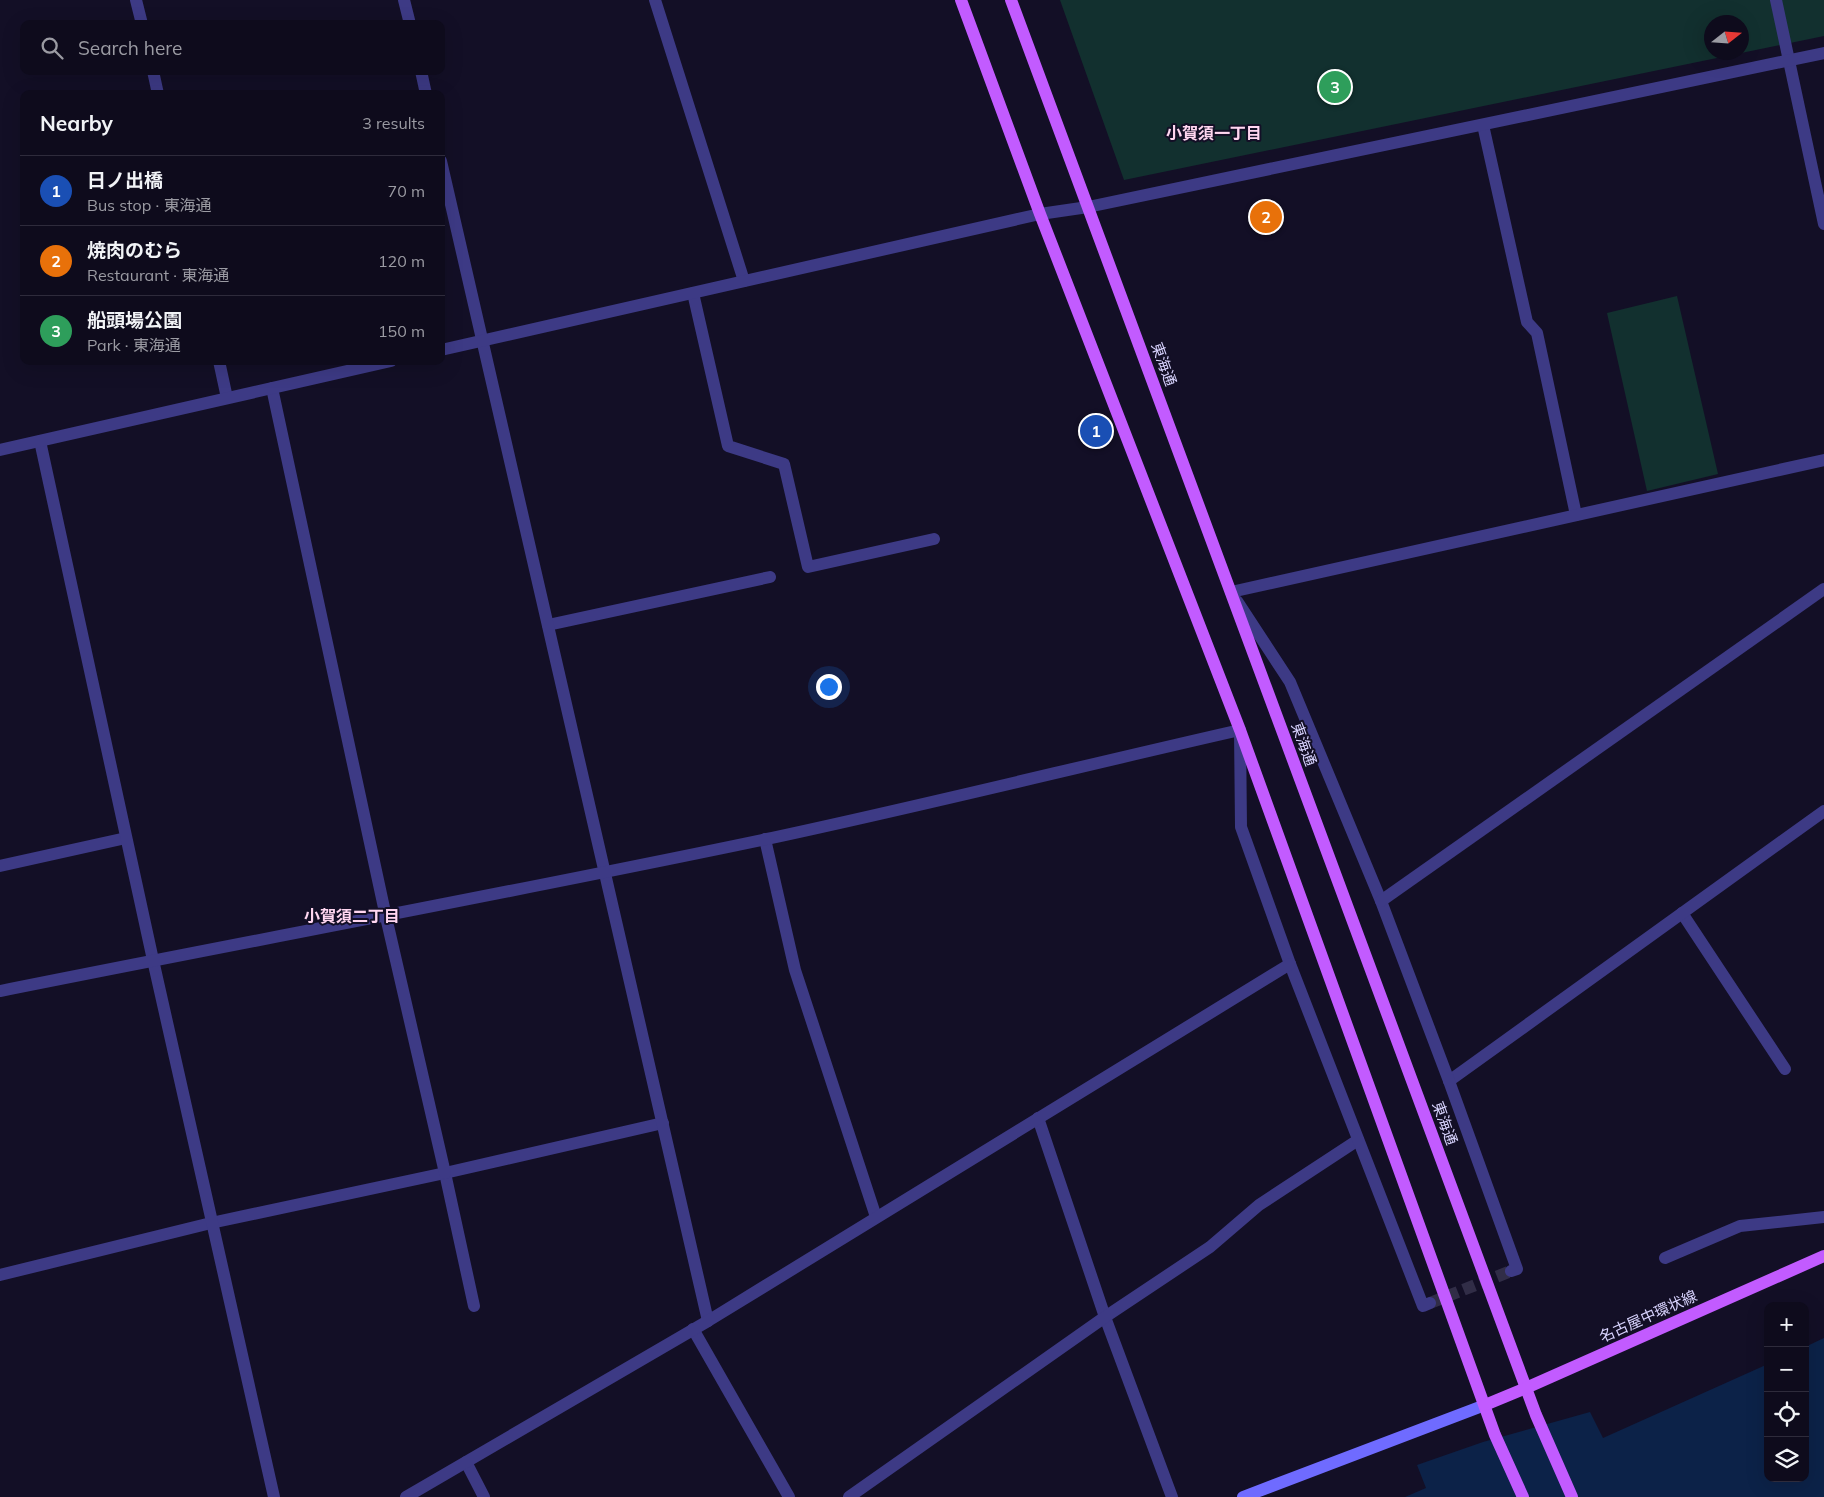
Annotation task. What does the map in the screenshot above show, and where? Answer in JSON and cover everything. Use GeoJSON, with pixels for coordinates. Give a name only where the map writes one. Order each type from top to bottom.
{"type":"FeatureCollection","features":[{"type":"Feature","properties":{"kind":"main road"},"geometry":{"type":"LineString","coordinates":[[961,0],[1040,214],[1240,730],[1496,1435],[1522,1497]]}},
{"type":"Feature","properties":{"kind":"main road","name":"東海通"},"geometry":{"type":"LineString","coordinates":[[1011,0],[1536,1415],[1572,1497]]}},
{"type":"Feature","properties":{"kind":"main road","name":"名古屋中環状線"},"geometry":{"type":"LineString","coordinates":[[1485,1404],[1526,1388],[1824,1256]]}},
{"type":"Feature","properties":{"kind":"street"},"geometry":{"type":"LineString","coordinates":[[136,0],[141,20]]}},
{"type":"Feature","properties":{"kind":"street"},"geometry":{"type":"LineString","coordinates":[[404,0],[409,20]]}},
{"type":"Feature","properties":{"kind":"street"},"geometry":{"type":"LineString","coordinates":[[655,0],[744,281]]}},
{"type":"Feature","properties":{"kind":"street"},"geometry":{"type":"LineString","coordinates":[[1776,0],[1824,224]]}},
{"type":"Feature","properties":{"kind":"street"},"geometry":{"type":"LineString","coordinates":[[445,349],[1040,214],[1088,207],[1824,53]]}},
{"type":"Feature","properties":{"kind":"street"},"geometry":{"type":"LineString","coordinates":[[154,75],[157,90]]}},
{"type":"Feature","properties":{"kind":"street"},"geometry":{"type":"LineString","coordinates":[[422,75],[425,90]]}},
{"type":"Feature","properties":{"kind":"street"},"geometry":{"type":"LineString","coordinates":[[1483,125],[1527,322],[1537,332],[1576,515]]}},
{"type":"Feature","properties":{"kind":"street"},"geometry":{"type":"LineString","coordinates":[[445,178],[708,1321]]}},
{"type":"Feature","properties":{"kind":"street"},"geometry":{"type":"LineString","coordinates":[[693,293],[728,446],[784,464],[808,567],[934,539]]}},
{"type":"Feature","properties":{"kind":"street"},"geometry":{"type":"LineString","coordinates":[[220,365],[227,398]]}},
{"type":"Feature","properties":{"kind":"street"},"geometry":{"type":"LineString","coordinates":[[0,450],[373,365]]}},
{"type":"Feature","properties":{"kind":"street"},"geometry":{"type":"LineString","coordinates":[[272,388],[386,916],[474,1306]]}},
{"type":"Feature","properties":{"kind":"street"},"geometry":{"type":"LineString","coordinates":[[40,441],[152,960],[274,1497]]}},
{"type":"Feature","properties":{"kind":"street"},"geometry":{"type":"LineString","coordinates":[[1511,1271],[1517,1268],[1381,901],[1290,682],[1231,592],[1824,460]]}},
{"type":"Feature","properties":{"kind":"street"},"geometry":{"type":"LineString","coordinates":[[548,625],[770,576]]}},
{"type":"Feature","properties":{"kind":"street"},"geometry":{"type":"LineString","coordinates":[[1381,901],[1824,589]]}},
{"type":"Feature","properties":{"kind":"street"},"geometry":{"type":"LineString","coordinates":[[0,991],[386,916],[765,839],[1240,730],[1241,827],[1290,964],[1423,1306],[1430,1303]]}},
{"type":"Feature","properties":{"kind":"street"},"geometry":{"type":"LineString","coordinates":[[1449,1081],[1824,811]]}},
{"type":"Feature","properties":{"kind":"street"},"geometry":{"type":"LineString","coordinates":[[0,866],[126,838]]}},
{"type":"Feature","properties":{"kind":"street"},"geometry":{"type":"LineString","coordinates":[[765,839],[795,970],[876,1217]]}},
{"type":"Feature","properties":{"kind":"street"},"geometry":{"type":"LineString","coordinates":[[1682,913],[1785,1069]]}},
{"type":"Feature","properties":{"kind":"street"},"geometry":{"type":"LineString","coordinates":[[406,1497],[708,1321],[1290,964]]}},
{"type":"Feature","properties":{"kind":"street"},"geometry":{"type":"LineString","coordinates":[[1038,1118],[1105,1317],[1172,1497]]}},
{"type":"Feature","properties":{"kind":"street"},"geometry":{"type":"LineString","coordinates":[[0,1275],[211,1222],[445,1173],[663,1123]]}},
{"type":"Feature","properties":{"kind":"street"},"geometry":{"type":"LineString","coordinates":[[849,1497],[1105,1317],[1210,1247],[1259,1205],[1358,1140]]}},
{"type":"Feature","properties":{"kind":"street"},"geometry":{"type":"LineString","coordinates":[[1665,1258],[1740,1226],[1824,1217]]}},
{"type":"Feature","properties":{"kind":"street"},"geometry":{"type":"LineString","coordinates":[[693,1329],[788,1497]]}},
{"type":"Feature","properties":{"kind":"street"},"geometry":{"type":"LineString","coordinates":[[1243,1497],[1485,1404]]}},
{"type":"Feature","properties":{"kind":"street"},"geometry":{"type":"LineString","coordinates":[[466,1462],[484,1497]]}},
{"type":"Feature","properties":{"kind":"green space"},"geometry":{"type":"Polygon","coordinates":[[[1060,0],[1824,0],[1824,36],[1749,51],[1749,15],[1704,15],[1704,60],[1707,60],[1124,180],[1060,0]]]}},
{"type":"Feature","properties":{"kind":"green space"},"geometry":{"type":"Polygon","coordinates":[[[1677,296],[1718,474],[1647,491],[1607,313],[1677,296]]]}},
{"type":"Feature","properties":{"kind":"water"},"geometry":{"type":"Polygon","coordinates":[[[1824,1338],[1824,1497],[1405,1497],[1426,1488],[1417,1465],[1483,1442],[1590,1412],[1603,1438],[1764,1366],[1764,1482],[1809,1482],[1809,1345],[1824,1338]]]}},
{"type":"Feature","properties":{"kind":"tunnel"},"geometry":{"type":"LineString","coordinates":[[1430,1303],[1511,1271]]}},
{"type":"Feature","properties":{"kind":"place","name":"船頭場公園"},"geometry":{"type":"Point","coordinates":[1335,87]}},
{"type":"Feature","properties":{"kind":"place","name":"焼肉のむら"},"geometry":{"type":"Point","coordinates":[1266,217]}},
{"type":"Feature","properties":{"kind":"place","name":"日ノ出橋"},"geometry":{"type":"Point","coordinates":[1096,431]}},
{"type":"Feature","properties":{"kind":"district","name":"小賀須一丁目"},"geometry":{"type":"Point","coordinates":[1214,133]}},
{"type":"Feature","properties":{"kind":"district","name":"小賀須二丁目"},"geometry":{"type":"Point","coordinates":[352,916]}}]}
